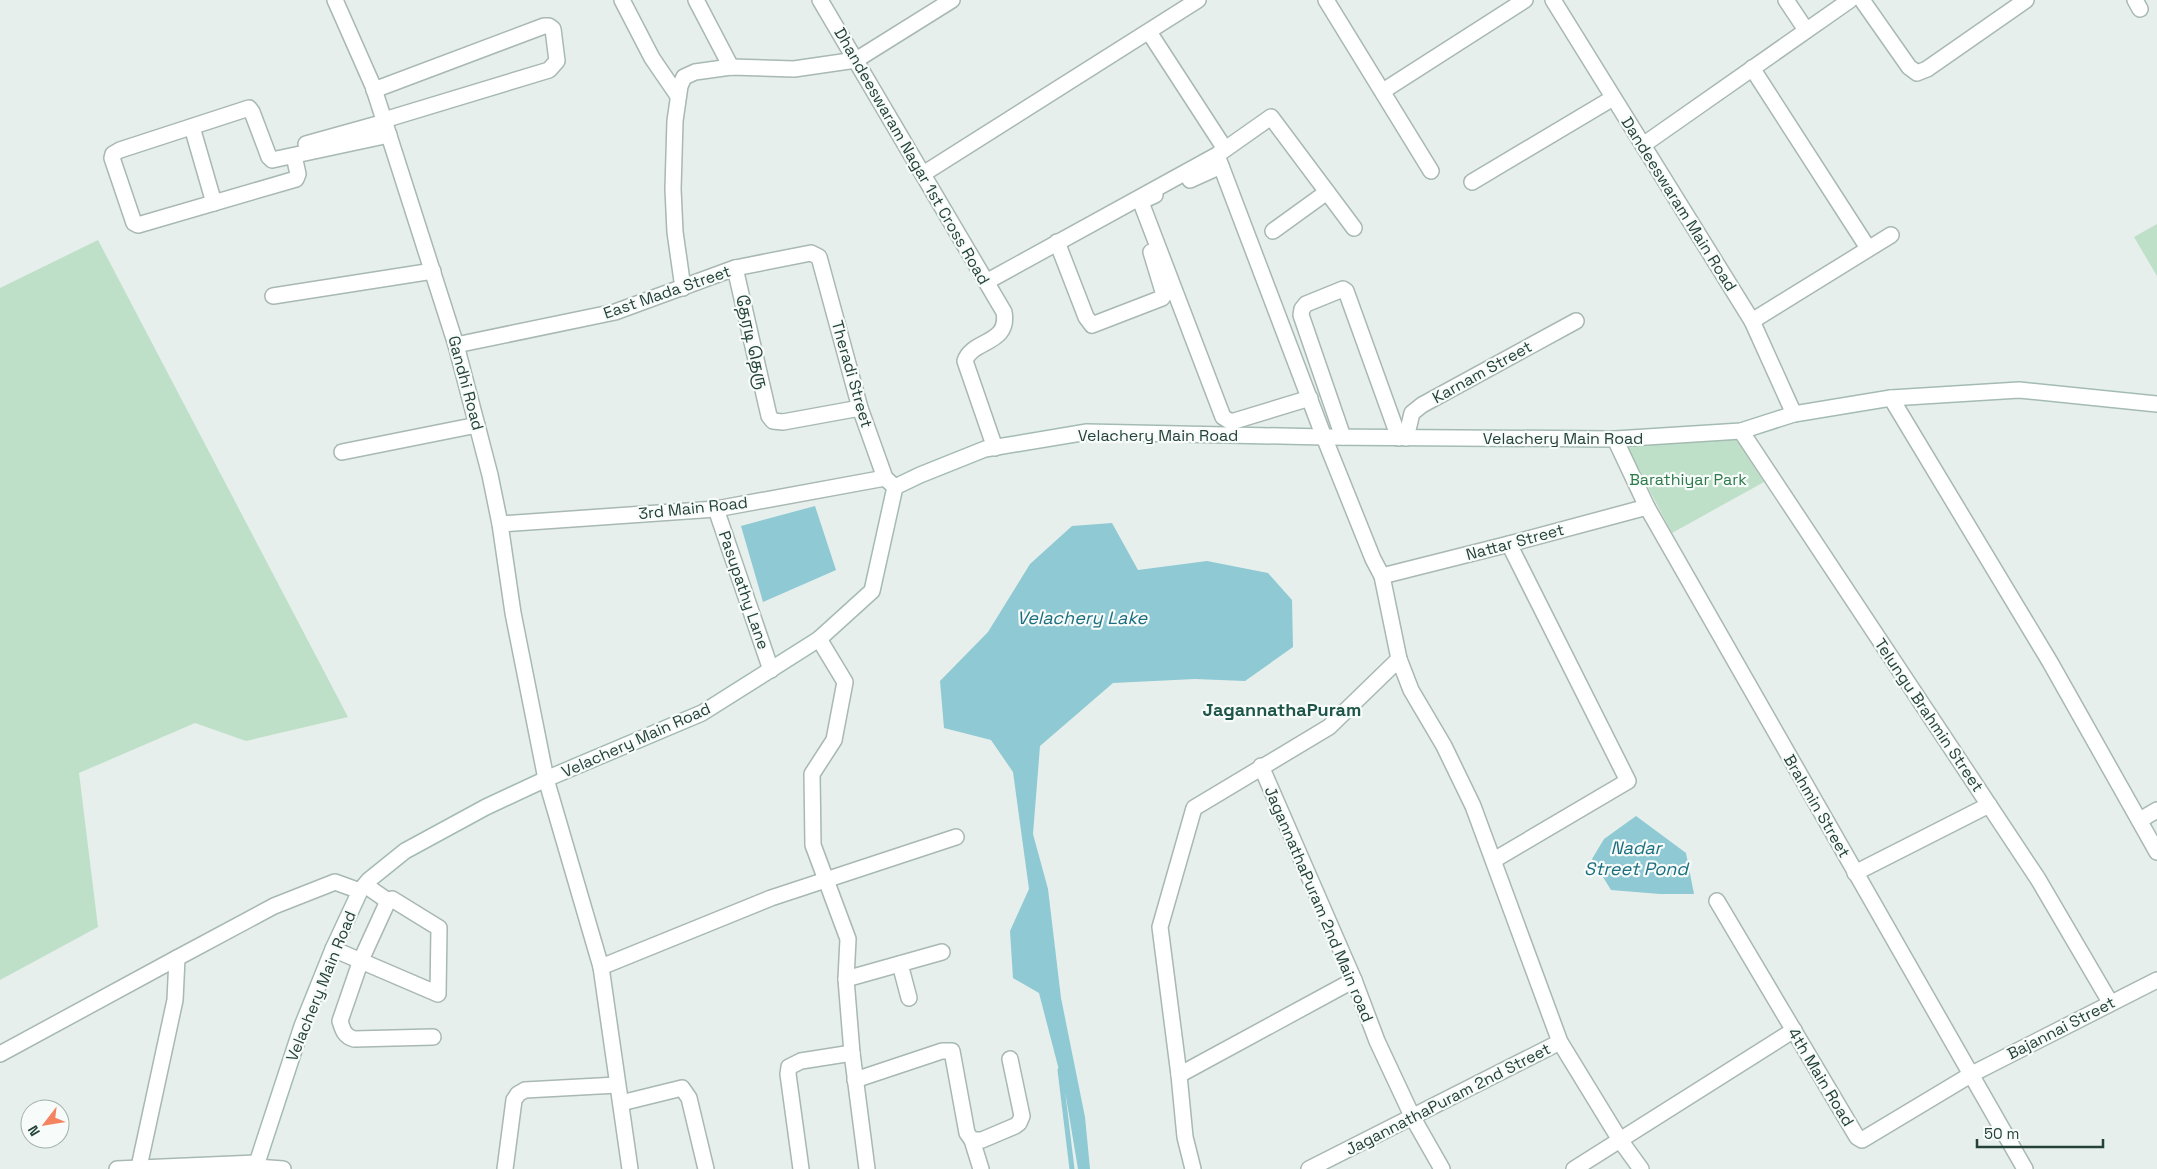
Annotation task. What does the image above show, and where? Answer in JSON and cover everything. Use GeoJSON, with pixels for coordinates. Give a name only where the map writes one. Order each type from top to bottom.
{"type":"FeatureCollection","features":[{"type":"Feature","properties":{"kind":"street","name":"Gandhi Road"},"geometry":{"type":"LineString","coordinates":[[335,0],[374,90],[386,125],[456,345],[490,475],[500,524],[513,613],[546,779],[601,967],[630,1169]]}},
{"type":"Feature","properties":{"kind":"street"},"geometry":{"type":"LineString","coordinates":[[622,0],[652,58],[678,96]]}},
{"type":"Feature","properties":{"kind":"street"},"geometry":{"type":"LineString","coordinates":[[696,0],[731,67]]}},
{"type":"Feature","properties":{"kind":"street","name":"Dhandeeswaram Nagar 1st Cross Road"},"geometry":{"type":"LineString","coordinates":[[820,0],[1004,312],[1003,329],[998,336],[968,354],[965,361],[995,448]]}},
{"type":"Feature","properties":{"kind":"street"},"geometry":{"type":"LineString","coordinates":[[683,288],[675,232],[673,189],[675,121],[680,86],[684,77],[695,72],[731,67],[794,69],[856,60],[952,0]]}},
{"type":"Feature","properties":{"kind":"street"},"geometry":{"type":"LineString","coordinates":[[924,174],[1198,0]]}},
{"type":"Feature","properties":{"kind":"street"},"geometry":{"type":"LineString","coordinates":[[1326,0],[1431,171]]}},
{"type":"Feature","properties":{"kind":"street"},"geometry":{"type":"LineString","coordinates":[[1383,91],[1526,0]]}},
{"type":"Feature","properties":{"kind":"street","name":"Dandeeswaram Main Road"},"geometry":{"type":"LineString","coordinates":[[1553,0],[1752,321],[1794,414]]}},
{"type":"Feature","properties":{"kind":"street"},"geometry":{"type":"LineString","coordinates":[[1786,0],[1806,30]]}},
{"type":"Feature","properties":{"kind":"street"},"geometry":{"type":"LineString","coordinates":[[1643,145],[1850,0]]}},
{"type":"Feature","properties":{"kind":"street"},"geometry":{"type":"LineString","coordinates":[[1862,0],[1909,67],[1917,73],[1927,69],[2026,0]]}},
{"type":"Feature","properties":{"kind":"street"},"geometry":{"type":"LineString","coordinates":[[294,156],[298,177],[136,225],[112,161],[113,154],[120,150],[249,108],[269,157],[272,160],[294,156],[549,70],[557,61],[553,29],[549,26],[544,26],[374,90]]}},
{"type":"Feature","properties":{"kind":"street"},"geometry":{"type":"LineString","coordinates":[[1149,32],[1221,157],[1324,437],[1373,559],[1382,576],[1400,659],[1411,690],[1444,746],[1473,806],[1494,860],[1530,966],[1560,1042],[1620,1140],[1641,1169]]}},
{"type":"Feature","properties":{"kind":"street"},"geometry":{"type":"LineString","coordinates":[[1752,68],[1868,248]]}},
{"type":"Feature","properties":{"kind":"street"},"geometry":{"type":"LineString","coordinates":[[1472,182],[1613,98]]}},
{"type":"Feature","properties":{"kind":"street"},"geometry":{"type":"LineString","coordinates":[[1310,398],[1227,421],[1223,417],[1142,202],[1221,157],[1271,117],[1354,228]]}},
{"type":"Feature","properties":{"kind":"street"},"geometry":{"type":"LineString","coordinates":[[306,144],[386,125]]}},
{"type":"Feature","properties":{"kind":"street"},"geometry":{"type":"LineString","coordinates":[[192,127],[214,203]]}},
{"type":"Feature","properties":{"kind":"street"},"geometry":{"type":"LineString","coordinates":[[986,282],[1135,200],[1221,157]]}},
{"type":"Feature","properties":{"kind":"street"},"geometry":{"type":"LineString","coordinates":[[1273,231],[1327,192]]}},
{"type":"Feature","properties":{"kind":"street"},"geometry":{"type":"LineString","coordinates":[[1058,242],[1086,317],[1092,325],[1159,301],[1164,295],[1135,200]]}},
{"type":"Feature","properties":{"kind":"street"},"geometry":{"type":"LineString","coordinates":[[1752,321],[1891,235]]}},
{"type":"Feature","properties":{"kind":"street","name":"East Mada Street"},"geometry":{"type":"LineString","coordinates":[[456,345],[615,312],[735,268],[808,252],[819,257]]}},
{"type":"Feature","properties":{"kind":"street","name":"Theradi Street"},"geometry":{"type":"LineString","coordinates":[[819,257],[860,408],[890,483]]}},
{"type":"Feature","properties":{"kind":"street","name":"தேரடி தெரு"},"geometry":{"type":"LineString","coordinates":[[735,268],[769,416],[773,421],[783,422],[860,408]]}},
{"type":"Feature","properties":{"kind":"street"},"geometry":{"type":"LineString","coordinates":[[273,296],[433,271]]}},
{"type":"Feature","properties":{"kind":"street"},"geometry":{"type":"LineString","coordinates":[[1343,437],[1301,315],[1302,308],[1306,304],[1343,289],[1346,291],[1402,438]]}},
{"type":"Feature","properties":{"kind":"street","name":"Karnam Street"},"geometry":{"type":"LineString","coordinates":[[1402,438],[1412,413],[1422,405],[1576,321]]}},
{"type":"Feature","properties":{"kind":"street","name":"Velachery Main Road"},"geometry":{"type":"LineString","coordinates":[[256,1166],[302,1026],[333,949],[362,888],[369,880],[405,851],[486,807],[546,779],[702,713],[819,639],[872,591],[890,483],[920,475],[985,450],[1087,432],[1324,437],[1615,439],[1740,431],[1794,414],[1891,398],[2019,390],[2157,404]]}},
{"type":"Feature","properties":{"kind":"street"},"geometry":{"type":"LineString","coordinates":[[1891,398],[2050,662],[2157,852]]}},
{"type":"Feature","properties":{"kind":"street"},"geometry":{"type":"LineString","coordinates":[[342,452],[477,424]]}},
{"type":"Feature","properties":{"kind":"street","name":"Telungu Brahmin Street"},"geometry":{"type":"LineString","coordinates":[[1740,431],[2038,879],[2110,1002]]}},
{"type":"Feature","properties":{"kind":"street","name":"Brahmin Street"},"geometry":{"type":"LineString","coordinates":[[1615,439],[1647,507],[2025,1169]]}},
{"type":"Feature","properties":{"kind":"street","name":"3rd Main Road"},"geometry":{"type":"LineString","coordinates":[[500,524],[716,509],[890,483]]}},
{"type":"Feature","properties":{"kind":"street","name":"Nattar Street"},"geometry":{"type":"LineString","coordinates":[[1382,576],[1647,507]]}},
{"type":"Feature","properties":{"kind":"street","name":"Pasupathy Lane"},"geometry":{"type":"LineString","coordinates":[[716,509],[771,670]]}},
{"type":"Feature","properties":{"kind":"street"},"geometry":{"type":"LineString","coordinates":[[1494,860],[1628,781],[1509,544]]}},
{"type":"Feature","properties":{"kind":"street"},"geometry":{"type":"LineString","coordinates":[[819,639],[845,682],[834,740],[812,774],[813,845],[848,939],[846,978],[852,1052],[868,1169]]}},
{"type":"Feature","properties":{"kind":"street"},"geometry":{"type":"LineString","coordinates":[[1193,1169],[1185,1137],[1160,928],[1194,808],[1261,766],[1329,727],[1400,659]]}},
{"type":"Feature","properties":{"kind":"street","name":"JagannathaPuram 2nd Main road"},"geometry":{"type":"LineString","coordinates":[[1261,766],[1354,980],[1377,1041],[1412,1118],[1442,1169]]}},
{"type":"Feature","properties":{"kind":"street"},"geometry":{"type":"LineString","coordinates":[[1855,873],[1989,805]]}},
{"type":"Feature","properties":{"kind":"street"},"geometry":{"type":"LineString","coordinates":[[2140,820],[2157,810]]}},
{"type":"Feature","properties":{"kind":"street"},"geometry":{"type":"LineString","coordinates":[[601,967],[771,898],[956,836]]}},
{"type":"Feature","properties":{"kind":"street"},"geometry":{"type":"LineString","coordinates":[[0,1054],[274,906],[335,882],[362,888],[388,901],[392,899],[440,928],[438,994],[333,949]]}},
{"type":"Feature","properties":{"kind":"street"},"geometry":{"type":"LineString","coordinates":[[388,901],[361,960],[340,1021],[344,1034],[354,1039],[433,1037]]}},
{"type":"Feature","properties":{"kind":"street","name":"4th Main Road"},"geometry":{"type":"LineString","coordinates":[[1716,901],[1857,1137],[1862,1140],[1972,1074]]}},
{"type":"Feature","properties":{"kind":"street"},"geometry":{"type":"LineString","coordinates":[[846,978],[942,952]]}},
{"type":"Feature","properties":{"kind":"street"},"geometry":{"type":"LineString","coordinates":[[139,1167],[175,1000],[177,958]]}},
{"type":"Feature","properties":{"kind":"street"},"geometry":{"type":"LineString","coordinates":[[900,964],[909,998]]}},
{"type":"Feature","properties":{"kind":"street"},"geometry":{"type":"LineString","coordinates":[[1179,1075],[1354,980]]}},
{"type":"Feature","properties":{"kind":"street","name":"Bajannai Street"},"geometry":{"type":"LineString","coordinates":[[1972,1074],[2110,1002],[2155,986]]}},
{"type":"Feature","properties":{"kind":"street"},"geometry":{"type":"LineString","coordinates":[[1574,1169],[1794,1030]]}},
{"type":"Feature","properties":{"kind":"street","name":"JagannathaPuram 2nd Street"},"geometry":{"type":"LineString","coordinates":[[1308,1169],[1560,1042]]}},
{"type":"Feature","properties":{"kind":"street"},"geometry":{"type":"LineString","coordinates":[[855,1080],[942,1051],[952,1051],[966,1133],[972,1140],[981,1169]]}},
{"type":"Feature","properties":{"kind":"street"},"geometry":{"type":"LineString","coordinates":[[801,1169],[788,1074],[789,1067],[801,1061],[852,1052]]}},
{"type":"Feature","properties":{"kind":"street"},"geometry":{"type":"LineString","coordinates":[[972,1140],[982,1140],[1018,1123],[1022,1116],[1010,1059]]}},
{"type":"Feature","properties":{"kind":"street"},"geometry":{"type":"LineString","coordinates":[[504,1169],[512,1107],[518,1094],[525,1090],[617,1085]]}},
{"type":"Feature","properties":{"kind":"street"},"geometry":{"type":"LineString","coordinates":[[621,1103],[682,1088],[689,1098],[706,1169]]}},
{"type":"Feature","properties":{"kind":"street"},"geometry":{"type":"LineString","coordinates":[[117,1169],[139,1167],[256,1166],[283,1169]]}},
{"type":"Feature","properties":{"kind":"green space"},"geometry":{"type":"Polygon","coordinates":[[[2157,224],[2157,276],[2134,237],[2157,224]]]}},
{"type":"Feature","properties":{"kind":"green space"},"geometry":{"type":"Polygon","coordinates":[[[98,240],[348,717],[246,741],[195,723],[79,773],[98,927],[0,980],[0,288],[98,240]]]}},
{"type":"Feature","properties":{"kind":"green space","name":"Barathiyar Park"},"geometry":{"type":"Polygon","coordinates":[[[1736,438],[1764,482],[1672,533],[1625,444],[1736,438]]]}},
{"type":"Feature","properties":{"kind":"water"},"geometry":{"type":"Polygon","coordinates":[[[815,506],[836,570],[763,602],[741,526],[815,506]]]}},
{"type":"Feature","properties":{"kind":"water","name":"Velachery Lake"},"geometry":{"type":"Polygon","coordinates":[[[1112,523],[1138,570],[1207,561],[1268,573],[1292,600],[1293,647],[1245,681],[1195,679],[1113,683],[1040,746],[1033,834],[1048,889],[1061,998],[1085,1117],[1090,1169],[1078,1169],[1066,1097],[1039,993],[1013,978],[1010,931],[1029,889],[1013,772],[991,740],[944,728],[940,681],[988,632],[1030,564],[1072,526],[1112,523]]]}},
{"type":"Feature","properties":{"kind":"water","name":"Nadar Street Pond"},"geometry":{"type":"Polygon","coordinates":[[[1636,816],[1686,853],[1694,894],[1660,894],[1611,890],[1592,859],[1604,839],[1636,816]]]}},
{"type":"Feature","properties":{"kind":"waterway"},"geometry":{"type":"LineString","coordinates":[[1060,1070],[1072,1169]]}},
{"type":"Feature","properties":{"kind":"district","name":"JagannathaPuram"},"geometry":{"type":"Point","coordinates":[1282,709]}}]}
